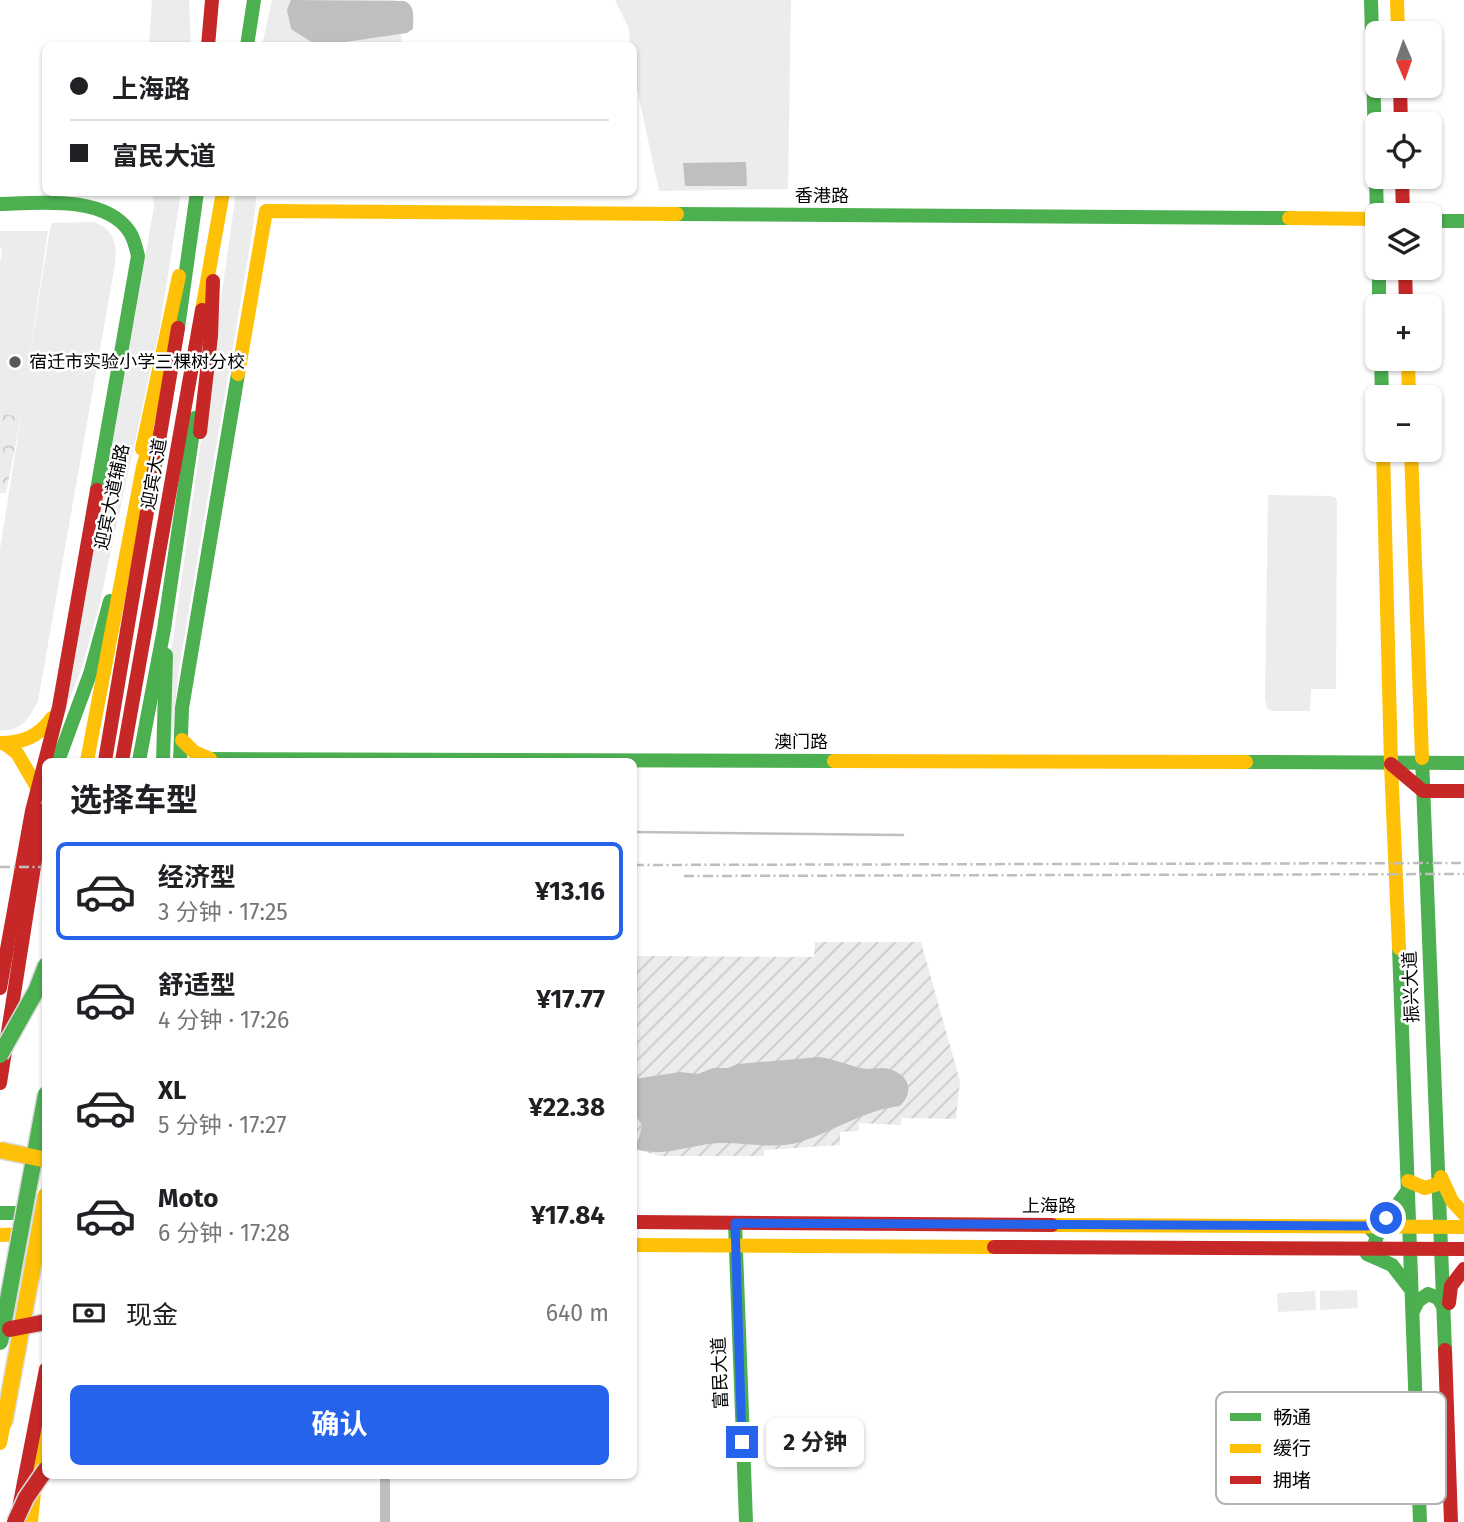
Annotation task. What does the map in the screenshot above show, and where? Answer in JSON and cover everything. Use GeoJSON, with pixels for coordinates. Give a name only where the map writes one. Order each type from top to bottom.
{"type":"FeatureCollection","features":[{"type":"Feature","properties":{"kind":"main road"},"geometry":{"type":"LineString","coordinates":[[208,42],[212,0]]}},
{"type":"Feature","properties":{"kind":"main road"},"geometry":{"type":"LineString","coordinates":[[248,42],[254,0]]}},
{"type":"Feature","properties":{"kind":"main road"},"geometry":{"type":"LineString","coordinates":[[1371,0],[1377,203]]}},
{"type":"Feature","properties":{"kind":"main road"},"geometry":{"type":"LineString","coordinates":[[1397,0],[1398,21]]}},
{"type":"Feature","properties":{"kind":"main road","name":"迎宾大道"},"geometry":{"type":"LineString","coordinates":[[106,758],[176,346],[196,196]]}},
{"type":"Feature","properties":{"kind":"main road","name":"迎宾大道"},"geometry":{"type":"LineString","coordinates":[[123,758],[222,196]]}},
{"type":"Feature","properties":{"kind":"main road"},"geometry":{"type":"LineString","coordinates":[[0,204],[85,205],[104,210],[127,228],[138,256],[59,707],[44,758]]}},
{"type":"Feature","properties":{"kind":"main road","name":"香港路"},"geometry":{"type":"LineString","coordinates":[[182,740],[182,708],[266,211],[1365,217]]}},
{"type":"Feature","properties":{"kind":"main road","name":"迎宾大道辅路"},"geometry":{"type":"LineString","coordinates":[[59,758],[90,674],[111,597],[176,287],[191,237]]}},
{"type":"Feature","properties":{"kind":"main road"},"geometry":{"type":"LineString","coordinates":[[140,758],[164,629],[190,454],[214,244]]}},
{"type":"Feature","properties":{"kind":"main road"},"geometry":{"type":"LineString","coordinates":[[163,758],[165,666],[204,402],[211,337],[214,244]]}},
{"type":"Feature","properties":{"kind":"main road"},"geometry":{"type":"LineString","coordinates":[[88,758],[144,467],[176,346]]}},
{"type":"Feature","properties":{"kind":"main road","name":"振兴大道"},"geometry":{"type":"LineString","coordinates":[[1383,462],[1391,764],[1404,1035],[1415,1392]]}},
{"type":"Feature","properties":{"kind":"main road","name":"振兴大道"},"geometry":{"type":"LineString","coordinates":[[1411,462],[1446,1392]]}},
{"type":"Feature","properties":{"kind":"main road"},"geometry":{"type":"LineString","coordinates":[[2,743],[19,742],[37,736],[59,707]]}},
{"type":"Feature","properties":{"kind":"main road"},"geometry":{"type":"LineString","coordinates":[[182,740],[204,758]]}},
{"type":"Feature","properties":{"kind":"main road"},"geometry":{"type":"LineString","coordinates":[[180,758],[182,740]]}},
{"type":"Feature","properties":{"kind":"main road"},"geometry":{"type":"LineString","coordinates":[[2,743],[18,753],[38,789]]}},
{"type":"Feature","properties":{"kind":"main road","name":"澳门路"},"geometry":{"type":"LineString","coordinates":[[637,761],[1464,763]]}},
{"type":"Feature","properties":{"kind":"main road"},"geometry":{"type":"LineString","coordinates":[[1391,764],[1423,792],[1464,791]]}},
{"type":"Feature","properties":{"kind":"main road"},"geometry":{"type":"LineString","coordinates":[[0,988],[42,769]]}},
{"type":"Feature","properties":{"kind":"main road"},"geometry":{"type":"LineString","coordinates":[[0,1083],[42,827]]}},
{"type":"Feature","properties":{"kind":"main road"},"geometry":{"type":"LineString","coordinates":[[0,1055],[16,1030],[42,975]]}},
{"type":"Feature","properties":{"kind":"main road"},"geometry":{"type":"LineString","coordinates":[[0,1342],[42,1116]]}},
{"type":"Feature","properties":{"kind":"main road"},"geometry":{"type":"LineString","coordinates":[[0,1150],[42,1160]]}},
{"type":"Feature","properties":{"kind":"main road"},"geometry":{"type":"LineString","coordinates":[[1368,1226],[1395,1211],[1408,1185],[1425,1188],[1438,1177],[1464,1214]]}},
{"type":"Feature","properties":{"kind":"main road"},"geometry":{"type":"LineString","coordinates":[[0,1213],[42,1214]]}},
{"type":"Feature","properties":{"kind":"main road"},"geometry":{"type":"LineString","coordinates":[[0,1443],[42,1217]]}},
{"type":"Feature","properties":{"kind":"main road","name":"上海路"},"geometry":{"type":"LineString","coordinates":[[637,1222],[1464,1227]]}},
{"type":"Feature","properties":{"kind":"main road","name":"富民大道"},"geometry":{"type":"LineString","coordinates":[[735,1223],[746,1522]]}},
{"type":"Feature","properties":{"kind":"main road"},"geometry":{"type":"LineString","coordinates":[[849,1225],[843,1229],[842,1238],[844,1243],[853,1247]]}},
{"type":"Feature","properties":{"kind":"main road"},"geometry":{"type":"LineString","coordinates":[[1368,1226],[1376,1231],[1378,1237],[1373,1249]]}},
{"type":"Feature","properties":{"kind":"main road"},"geometry":{"type":"LineString","coordinates":[[0,1235],[42,1234]]}},
{"type":"Feature","properties":{"kind":"main road"},"geometry":{"type":"LineString","coordinates":[[637,1244],[734,1247],[1464,1249]]}},
{"type":"Feature","properties":{"kind":"main road"},"geometry":{"type":"LineString","coordinates":[[1345,1249],[1381,1258],[1395,1266],[1404,1276],[1412,1293]]}},
{"type":"Feature","properties":{"kind":"main road"},"geometry":{"type":"LineString","coordinates":[[1444,1342],[1451,1286],[1464,1269]]}},
{"type":"Feature","properties":{"kind":"main road"},"geometry":{"type":"LineString","coordinates":[[1412,1312],[1418,1301],[1427,1294],[1438,1298],[1443,1306]]}},
{"type":"Feature","properties":{"kind":"main road"},"geometry":{"type":"LineString","coordinates":[[0,1329],[42,1323]]}},
{"type":"Feature","properties":{"kind":"main road"},"geometry":{"type":"LineString","coordinates":[[16,1522],[42,1389]]}},
{"type":"Feature","properties":{"kind":"main road","name":"振兴大道"},"geometry":{"type":"LineString","coordinates":[[1446,1393],[1451,1522]]}},
{"type":"Feature","properties":{"kind":"main road"},"geometry":{"type":"LineString","coordinates":[[31,1522],[42,1425]]}},
{"type":"Feature","properties":{"kind":"main road"},"geometry":{"type":"LineString","coordinates":[[16,1522],[26,1498],[42,1475]]}},
{"type":"Feature","properties":{"kind":"main road","name":"振兴大道"},"geometry":{"type":"LineString","coordinates":[[1419,1504],[1420,1522]]}},
{"type":"Feature","properties":{"kind":"street"},"geometry":{"type":"LineString","coordinates":[[385,1479],[385,1522]]}},
{"type":"Feature","properties":{"kind":"green space"},"geometry":{"type":"Polygon","coordinates":[[[152,0],[189,0],[191,42],[149,42],[152,0]]]}},
{"type":"Feature","properties":{"kind":"green space"},"geometry":{"type":"Polygon","coordinates":[[[272,0],[397,0],[402,42],[263,42],[272,0]]]}},
{"type":"Feature","properties":{"kind":"green space"},"geometry":{"type":"Polygon","coordinates":[[[615,0],[791,0],[788,189],[659,191],[637,89],[637,42],[630,42],[629,29],[615,0]]]}},
{"type":"Feature","properties":{"kind":"green space"},"geometry":{"type":"Polygon","coordinates":[[[152,196],[181,196],[159,331],[99,606],[81,670],[66,708],[154,207],[152,196]]]}},
{"type":"Feature","properties":{"kind":"green space"},"geometry":{"type":"Polygon","coordinates":[[[236,196],[257,196],[179,669],[171,747],[171,653],[236,196]]]}},
{"type":"Feature","properties":{"kind":"green space"},"geometry":{"type":"Polygon","coordinates":[[[93,222],[106,229],[113,238],[115,264],[38,701],[24,723],[14,729],[0,730],[0,549],[21,417],[0,413],[0,231],[48,231],[28,367],[52,223],[93,222]]]}},
{"type":"Feature","properties":{"kind":"green space"},"geometry":{"type":"Polygon","coordinates":[[[0,413],[21,417],[6,493],[0,493],[0,413]]]}},
{"type":"Feature","properties":{"kind":"green space"},"geometry":{"type":"Polygon","coordinates":[[[1268,495],[1331,496],[1337,501],[1336,689],[1311,689],[1310,711],[1273,711],[1267,708],[1265,699],[1268,495]]]}},
{"type":"Feature","properties":{"kind":"green space"},"geometry":{"type":"Polygon","coordinates":[[[815,942],[921,942],[960,1081],[956,1119],[901,1118],[901,1125],[859,1123],[859,1131],[840,1132],[840,1145],[764,1150],[764,1156],[660,1156],[637,1150],[637,956],[814,957],[815,942]]]}},
{"type":"Feature","properties":{"kind":"green space"},"geometry":{"type":"Polygon","coordinates":[[[1357,1290],[1358,1308],[1320,1310],[1320,1291],[1357,1290]]]}},
{"type":"Feature","properties":{"kind":"green space"},"geometry":{"type":"Polygon","coordinates":[[[1315,1291],[1316,1310],[1278,1312],[1277,1293],[1315,1291]]]}},
{"type":"Feature","properties":{"kind":"shaded area"},"geometry":{"type":"Polygon","coordinates":[[[291,0],[404,1],[412,9],[413,29],[407,33],[345,42],[312,42],[291,29],[287,10],[291,0]]]}},
{"type":"Feature","properties":{"kind":"shaded area"},"geometry":{"type":"Polygon","coordinates":[[[746,162],[747,186],[685,186],[683,163],[746,162]]]}},
{"type":"Feature","properties":{"kind":"shaded area"},"geometry":{"type":"Polygon","coordinates":[[[819,1057],[867,1069],[886,1068],[902,1075],[908,1084],[908,1090],[900,1106],[862,1116],[800,1142],[770,1146],[720,1143],[657,1152],[637,1149],[642,1125],[637,1118],[637,1079],[680,1072],[698,1074],[713,1068],[728,1068],[738,1064],[819,1057]]]}},
{"type":"Feature","properties":{"kind":"waterway"},"geometry":{"type":"LineString","coordinates":[[637,832],[903,835]]}},
{"type":"Feature","properties":{"kind":"railway"},"geometry":{"type":"LineString","coordinates":[[637,865],[1464,863]]}},
{"type":"Feature","properties":{"kind":"railway"},"geometry":{"type":"LineString","coordinates":[[0,867],[42,867]]}},
{"type":"Feature","properties":{"kind":"railway"},"geometry":{"type":"LineString","coordinates":[[684,876],[1464,874]]}},
{"type":"Feature","properties":{"kind":"traffic: fast"},"geometry":{"type":"LineString","coordinates":[[248,42],[254,0]]}},
{"type":"Feature","properties":{"kind":"traffic: fast"},"geometry":{"type":"LineString","coordinates":[[1371,0],[1377,203]]}},
{"type":"Feature","properties":{"kind":"traffic: fast"},"geometry":{"type":"LineString","coordinates":[[178,328],[196,196]]}},
{"type":"Feature","properties":{"kind":"traffic: fast"},"geometry":{"type":"LineString","coordinates":[[0,204],[50,203],[87,206],[118,219],[135,243],[138,256],[97,490]]}},
{"type":"Feature","properties":{"kind":"traffic: fast"},"geometry":{"type":"LineString","coordinates":[[677,214],[1289,218]]}},
{"type":"Feature","properties":{"kind":"traffic: fast"},"geometry":{"type":"LineString","coordinates":[[1442,221],[1464,221]]}},
{"type":"Feature","properties":{"kind":"traffic: fast"},"geometry":{"type":"LineString","coordinates":[[1379,280],[1379,294]]}},
{"type":"Feature","properties":{"kind":"traffic: fast"},"geometry":{"type":"LineString","coordinates":[[1381,371],[1382,385]]}},
{"type":"Feature","properties":{"kind":"traffic: fast"},"geometry":{"type":"LineString","coordinates":[[180,758],[182,708],[238,374]]}},
{"type":"Feature","properties":{"kind":"traffic: fast"},"geometry":{"type":"LineString","coordinates":[[140,758],[164,629],[195,418]]}},
{"type":"Feature","properties":{"kind":"traffic: fast"},"geometry":{"type":"LineString","coordinates":[[59,758],[90,674],[110,601]]}},
{"type":"Feature","properties":{"kind":"traffic: fast"},"geometry":{"type":"LineString","coordinates":[[163,758],[166,655]]}},
{"type":"Feature","properties":{"kind":"traffic: fast"},"geometry":{"type":"LineString","coordinates":[[1422,758],[1445,1350]]}},
{"type":"Feature","properties":{"kind":"traffic: fast"},"geometry":{"type":"LineString","coordinates":[[637,760],[834,761]]}},
{"type":"Feature","properties":{"kind":"traffic: fast"},"geometry":{"type":"LineString","coordinates":[[1246,762],[1464,763]]}},
{"type":"Feature","properties":{"kind":"traffic: fast"},"geometry":{"type":"LineString","coordinates":[[1399,948],[1415,1392]]}},
{"type":"Feature","properties":{"kind":"traffic: fast"},"geometry":{"type":"LineString","coordinates":[[0,1055],[42,975]]}},
{"type":"Feature","properties":{"kind":"traffic: fast"},"geometry":{"type":"LineString","coordinates":[[0,1342],[42,1116]]}},
{"type":"Feature","properties":{"kind":"traffic: fast"},"geometry":{"type":"LineString","coordinates":[[1373,1249],[1377,1236],[1368,1226],[1392,1212],[1408,1190]]}},
{"type":"Feature","properties":{"kind":"traffic: fast"},"geometry":{"type":"LineString","coordinates":[[0,1213],[34,1213]]}},
{"type":"Feature","properties":{"kind":"traffic: fast"},"geometry":{"type":"LineString","coordinates":[[735,1223],[746,1522]]}},
{"type":"Feature","properties":{"kind":"traffic: fast"},"geometry":{"type":"LineString","coordinates":[[1367,1254],[1392,1265],[1409,1287]]}},
{"type":"Feature","properties":{"kind":"traffic: fast"},"geometry":{"type":"LineString","coordinates":[[1413,1311],[1418,1301],[1428,1294],[1438,1298],[1443,1306]]}},
{"type":"Feature","properties":{"kind":"traffic: fast"},"geometry":{"type":"LineString","coordinates":[[1419,1504],[1420,1522]]}},
{"type":"Feature","properties":{"kind":"traffic: slow"},"geometry":{"type":"LineString","coordinates":[[1397,0],[1398,21]]}},
{"type":"Feature","properties":{"kind":"traffic: slow"},"geometry":{"type":"LineString","coordinates":[[202,310],[222,196]]}},
{"type":"Feature","properties":{"kind":"traffic: slow"},"geometry":{"type":"LineString","coordinates":[[238,374],[266,211],[677,214]]}},
{"type":"Feature","properties":{"kind":"traffic: slow"},"geometry":{"type":"LineString","coordinates":[[1289,218],[1365,219]]}},
{"type":"Feature","properties":{"kind":"traffic: slow"},"geometry":{"type":"LineString","coordinates":[[142,449],[179,276]]}},
{"type":"Feature","properties":{"kind":"traffic: slow"},"geometry":{"type":"LineString","coordinates":[[1408,371],[1409,385]]}},
{"type":"Feature","properties":{"kind":"traffic: slow"},"geometry":{"type":"LineString","coordinates":[[88,758],[143,467],[152,437]]}},
{"type":"Feature","properties":{"kind":"traffic: slow"},"geometry":{"type":"LineString","coordinates":[[1383,462],[1399,948]]}},
{"type":"Feature","properties":{"kind":"traffic: slow"},"geometry":{"type":"LineString","coordinates":[[1411,462],[1422,758]]}},
{"type":"Feature","properties":{"kind":"traffic: slow"},"geometry":{"type":"LineString","coordinates":[[0,743],[29,738],[52,718]]}},
{"type":"Feature","properties":{"kind":"traffic: slow"},"geometry":{"type":"LineString","coordinates":[[182,740],[194,752],[208,758]]}},
{"type":"Feature","properties":{"kind":"traffic: slow"},"geometry":{"type":"LineString","coordinates":[[4,743],[17,753],[38,789]]}},
{"type":"Feature","properties":{"kind":"traffic: slow"},"geometry":{"type":"LineString","coordinates":[[834,761],[1246,762]]}},
{"type":"Feature","properties":{"kind":"traffic: slow"},"geometry":{"type":"LineString","coordinates":[[0,1150],[42,1159]]}},
{"type":"Feature","properties":{"kind":"traffic: slow"},"geometry":{"type":"LineString","coordinates":[[1441,1177],[1452,1201],[1464,1214]]}},
{"type":"Feature","properties":{"kind":"traffic: slow"},"geometry":{"type":"LineString","coordinates":[[1408,1181],[1425,1188],[1438,1184]]}},
{"type":"Feature","properties":{"kind":"traffic: slow"},"geometry":{"type":"LineString","coordinates":[[4,1423],[42,1217]]}},
{"type":"Feature","properties":{"kind":"traffic: slow"},"geometry":{"type":"LineString","coordinates":[[1052,1225],[1464,1227]]}},
{"type":"Feature","properties":{"kind":"traffic: slow"},"geometry":{"type":"LineString","coordinates":[[0,1235],[30,1234]]}},
{"type":"Feature","properties":{"kind":"traffic: slow"},"geometry":{"type":"LineString","coordinates":[[637,1245],[994,1247]]}},
{"type":"Feature","properties":{"kind":"traffic: slow"},"geometry":{"type":"LineString","coordinates":[[0,1443],[4,1423]]}},
{"type":"Feature","properties":{"kind":"traffic: slow"},"geometry":{"type":"LineString","coordinates":[[31,1522],[40,1434]]}},
{"type":"Feature","properties":{"kind":"traffic: jam"},"geometry":{"type":"LineString","coordinates":[[208,42],[212,0]]}},
{"type":"Feature","properties":{"kind":"traffic: jam"},"geometry":{"type":"LineString","coordinates":[[1400,98],[1401,112]]}},
{"type":"Feature","properties":{"kind":"traffic: jam"},"geometry":{"type":"LineString","coordinates":[[1402,189],[1403,203]]}},
{"type":"Feature","properties":{"kind":"traffic: jam"},"geometry":{"type":"LineString","coordinates":[[1405,280],[1406,294]]}},
{"type":"Feature","properties":{"kind":"traffic: jam"},"geometry":{"type":"LineString","coordinates":[[200,432],[211,336],[213,281]]}},
{"type":"Feature","properties":{"kind":"traffic: jam"},"geometry":{"type":"LineString","coordinates":[[123,758],[202,310]]}},
{"type":"Feature","properties":{"kind":"traffic: jam"},"geometry":{"type":"LineString","coordinates":[[106,758],[178,328]]}},
{"type":"Feature","properties":{"kind":"traffic: jam"},"geometry":{"type":"LineString","coordinates":[[46,758],[59,707],[97,490]]}},
{"type":"Feature","properties":{"kind":"traffic: jam"},"geometry":{"type":"LineString","coordinates":[[1391,764],[1423,791],[1464,791]]}},
{"type":"Feature","properties":{"kind":"traffic: jam"},"geometry":{"type":"LineString","coordinates":[[0,988],[32,811],[42,772]]}},
{"type":"Feature","properties":{"kind":"traffic: jam"},"geometry":{"type":"LineString","coordinates":[[0,1083],[42,827]]}},
{"type":"Feature","properties":{"kind":"traffic: jam"},"geometry":{"type":"LineString","coordinates":[[637,1222],[1052,1225]]}},
{"type":"Feature","properties":{"kind":"traffic: jam"},"geometry":{"type":"LineString","coordinates":[[994,1247],[1464,1249]]}},
{"type":"Feature","properties":{"kind":"traffic: jam"},"geometry":{"type":"LineString","coordinates":[[1449,1303],[1451,1286],[1464,1269]]}},
{"type":"Feature","properties":{"kind":"traffic: jam"},"geometry":{"type":"LineString","coordinates":[[10,1329],[42,1323]]}},
{"type":"Feature","properties":{"kind":"traffic: jam"},"geometry":{"type":"LineString","coordinates":[[1445,1350],[1451,1522]]}},
{"type":"Feature","properties":{"kind":"traffic: jam"},"geometry":{"type":"LineString","coordinates":[[19,1508],[42,1390]]}},
{"type":"Feature","properties":{"kind":"traffic: jam"},"geometry":{"type":"LineString","coordinates":[[15,1522],[26,1498],[42,1475]]}},
{"type":"Feature","properties":{"kind":"place","name":"宿迁市实验小学三棵树分校"},"geometry":{"type":"Point","coordinates":[15,362]}},
{"type":"Feature","properties":{"kind":"route"},"geometry":{"type":"LineString","coordinates":[[742,1442],[735,1223],[1368,1226],[1386,1218]]}}]}
